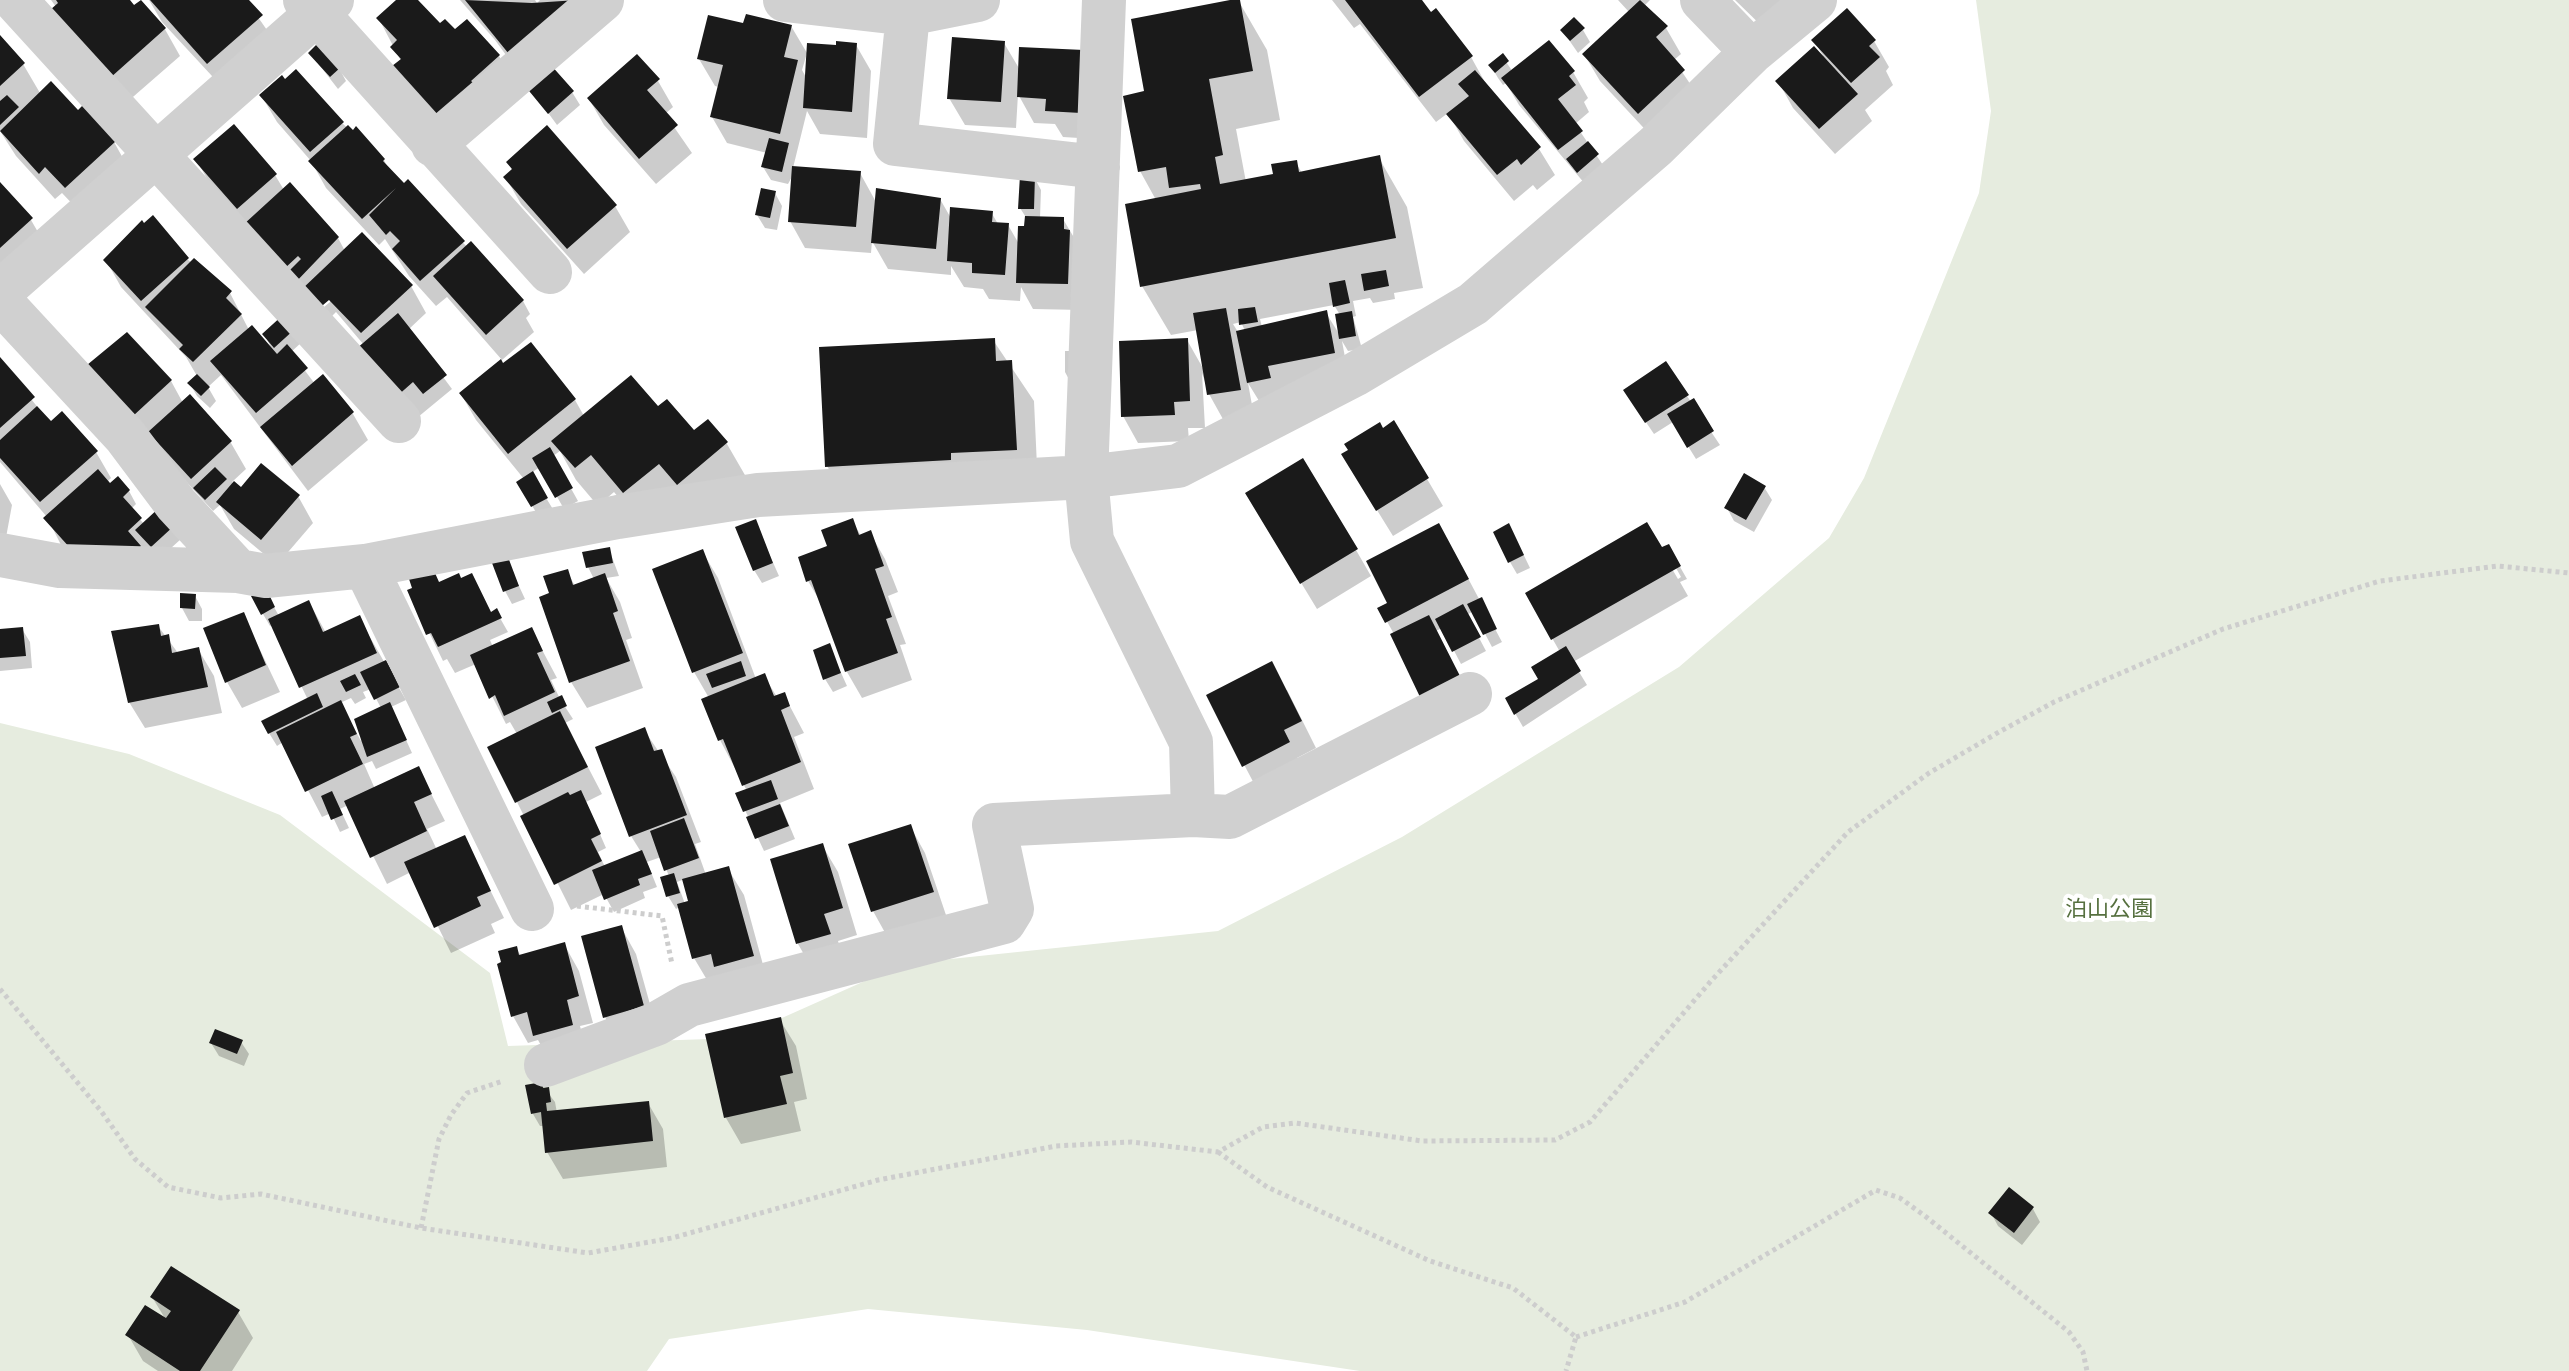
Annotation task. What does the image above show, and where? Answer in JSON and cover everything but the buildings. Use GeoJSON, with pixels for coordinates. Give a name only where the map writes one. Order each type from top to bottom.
{"type":"FeatureCollection","features":[{"type":"Feature","properties":{"kind":"street"},"geometry":{"type":"LineString","coordinates":[[15,0],[399,421]]}},
{"type":"Feature","properties":{"kind":"street"},"geometry":{"type":"LineString","coordinates":[[433,145],[602,0]]}},
{"type":"Feature","properties":{"kind":"street"},"geometry":{"type":"LineString","coordinates":[[785,0],[908,14],[978,0]]}},
{"type":"Feature","properties":{"kind":"street"},"geometry":{"type":"LineString","coordinates":[[1104,0],[1086,477],[1092,541],[1191,742],[1193,815]]}},
{"type":"Feature","properties":{"kind":"street"},"geometry":{"type":"LineString","coordinates":[[1702,0],[1752,52]]}},
{"type":"Feature","properties":{"kind":"street"},"geometry":{"type":"LineString","coordinates":[[0,555],[60,566],[238,571],[266,576],[365,566],[618,517],[758,495],[1086,477],[1178,466],[1354,375],[1473,304],[1656,146],[1752,52],[1815,0]]}},
{"type":"Feature","properties":{"kind":"street"},"geometry":{"type":"LineString","coordinates":[[0,292],[318,5],[433,145],[550,272]]}},
{"type":"Feature","properties":{"kind":"street"},"geometry":{"type":"LineString","coordinates":[[908,14],[895,144],[1098,167]]}},
{"type":"Feature","properties":{"kind":"street"},"geometry":{"type":"LineString","coordinates":[[0,301],[125,436],[176,504],[238,571]]}},
{"type":"Feature","properties":{"kind":"street"},"geometry":{"type":"LineString","coordinates":[[365,566],[532,909]]}},
{"type":"Feature","properties":{"kind":"street"},"geometry":{"type":"LineString","coordinates":[[546,1065],[656,1024],[689,1005],[1004,922],[1012,909],[994,825],[1193,815],[1230,817],[1470,694]]}},
{"type":"Feature","properties":{"kind":"path"},"geometry":{"type":"LineString","coordinates":[[1218,1152],[1263,1127],[1295,1123],[1422,1141],[1555,1140],[1590,1122],[1711,981],[1848,832],[1929,773],[1999,732],[2054,702],[2223,629],[2380,581],[2498,566],[2569,573]]}},
{"type":"Feature","properties":{"kind":"path"},"geometry":{"type":"LineString","coordinates":[[532,909],[546,902],[662,916],[674,970],[689,1005]]}},
{"type":"Feature","properties":{"kind":"path"},"geometry":{"type":"LineString","coordinates":[[0,989],[101,1111],[135,1159],[168,1187],[221,1198],[261,1194],[421,1228],[588,1253],[672,1238],[878,1180],[1056,1146],[1131,1142],[1218,1152],[1267,1187],[1430,1261],[1513,1288],[1576,1337]]}},
{"type":"Feature","properties":{"kind":"path"},"geometry":{"type":"LineString","coordinates":[[421,1228],[439,1139],[467,1093],[534,1074],[546,1065]]}},
{"type":"Feature","properties":{"kind":"path"},"geometry":{"type":"LineString","coordinates":[[1576,1337],[1685,1302],[1876,1190],[1900,1198],[1925,1216],[2069,1332],[2083,1352],[2087,1371]]}},
{"type":"Feature","properties":{"kind":"path"},"geometry":{"type":"LineString","coordinates":[[1566,1371],[1576,1337]]}},
{"type":"Feature","properties":{"kind":"green space","name":"泊山公園"},"geometry":{"type":"Polygon","coordinates":[[[1976,0],[2569,0],[2569,1371],[1360,1371],[1087,1330],[868,1309],[669,1339],[647,1371],[0,1371],[0,723],[129,754],[280,815],[490,973],[508,1046],[737,1038],[903,964],[1218,931],[1402,837],[1679,667],[1829,538],[1864,478],[1979,193],[1991,111],[1976,0]]]}}]}
